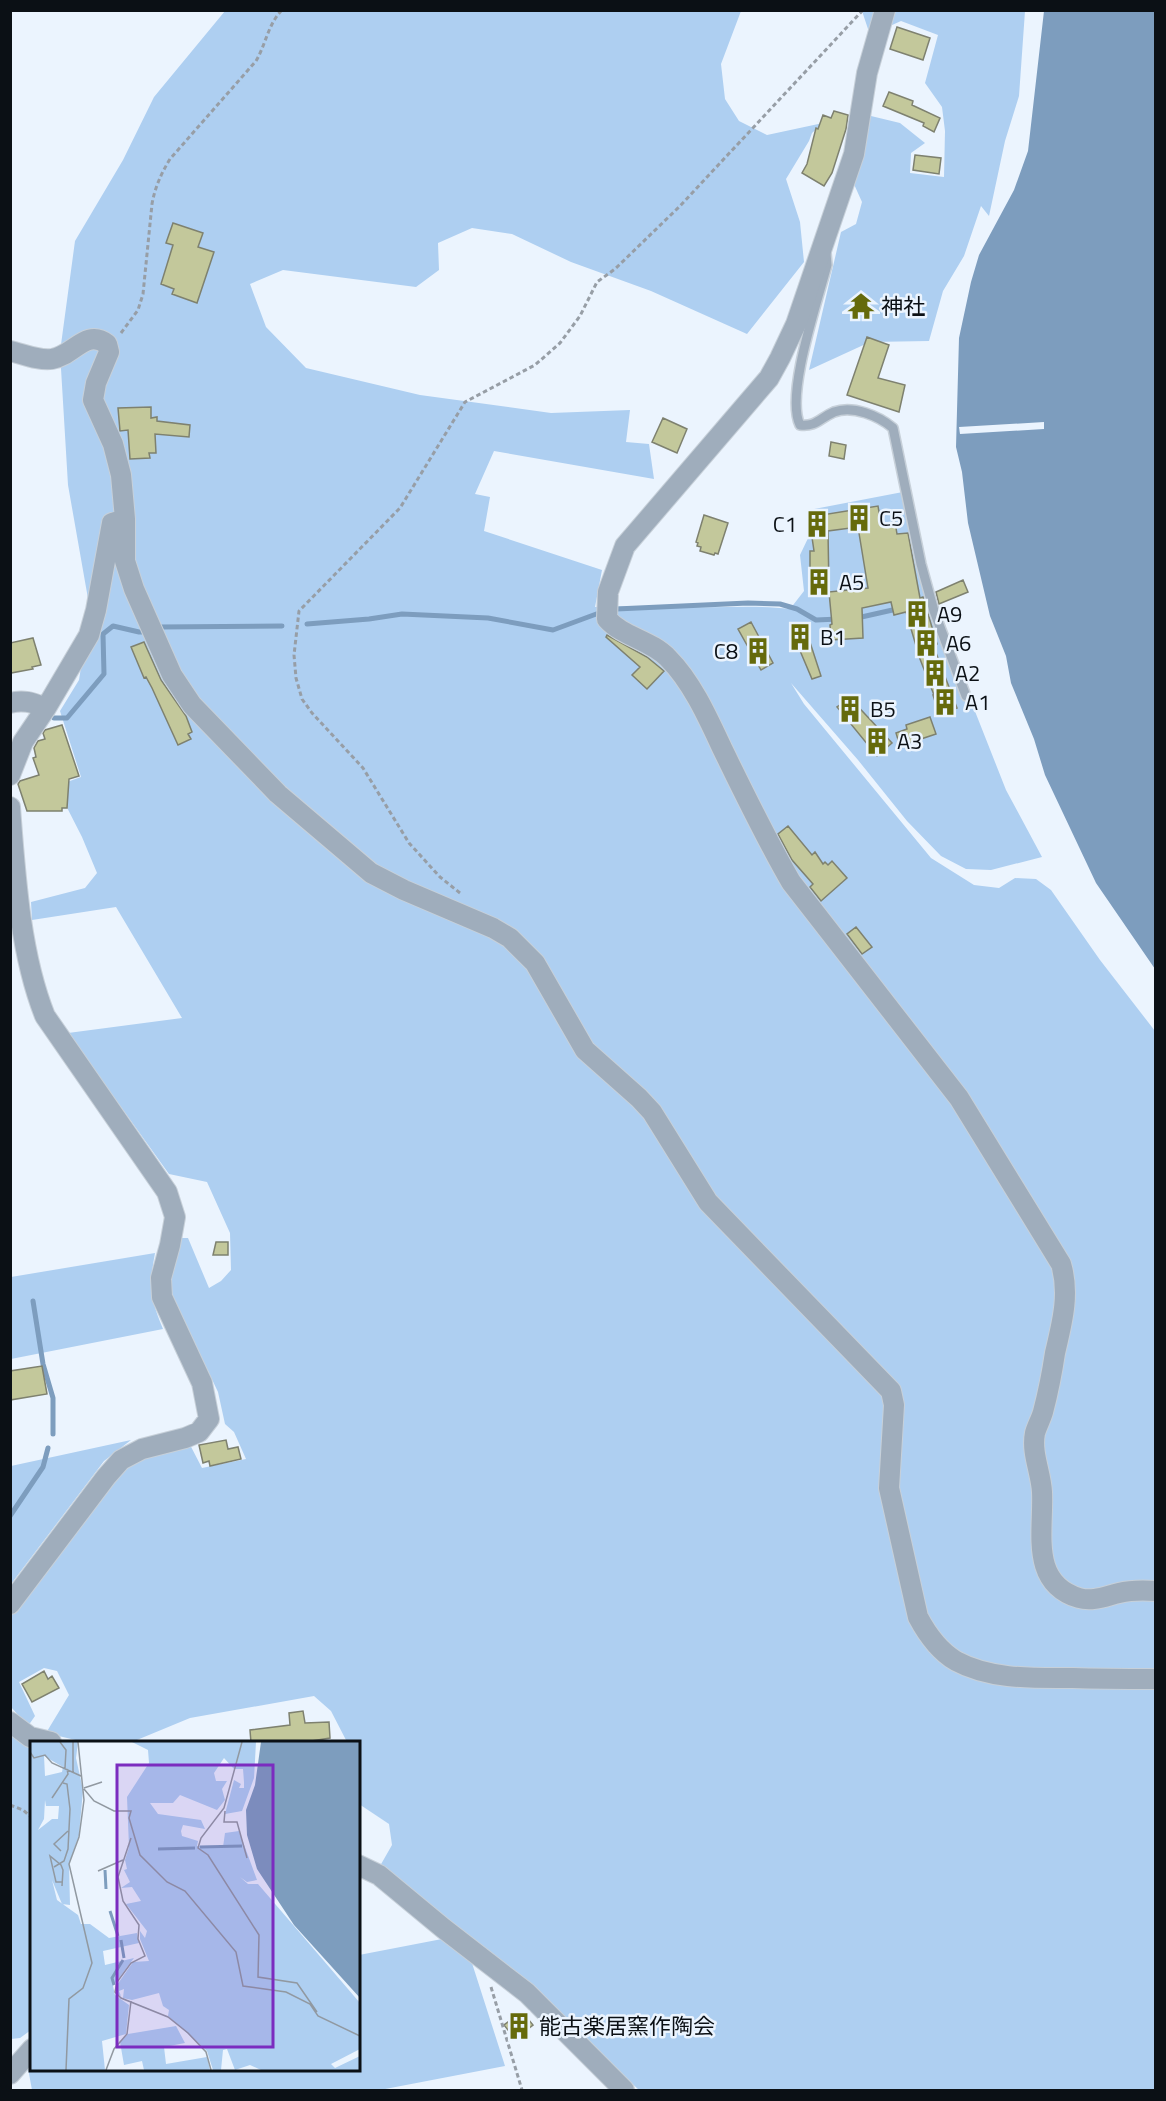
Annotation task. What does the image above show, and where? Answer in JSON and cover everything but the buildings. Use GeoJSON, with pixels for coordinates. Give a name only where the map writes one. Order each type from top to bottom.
{"type":"FeatureCollection","features":[{"type":"Feature","properties":{"kind":"street"},"geometry":{"type":"LineString","coordinates":[[885,10],[867,73],[854,154],[796,324],[769,378],[625,546],[608,592],[607,619],[614,627],[649,644],[668,657],[681,675],[711,726],[774,854],[792,882],[959,1098],[1061,1264],[1065,1277],[1065,1308],[1034,1444],[1042,1493],[1043,1564],[1060,1587],[1081,1599],[1091,1600],[1121,1592],[1155,1591]]}},
{"type":"Feature","properties":{"kind":"street"},"geometry":{"type":"LineString","coordinates":[[10,351],[43,359],[54,359],[91,339],[100,339],[107,344],[109,352],[96,383],[93,400],[116,454],[121,475],[125,519],[125,561],[134,589],[172,675],[192,705],[278,794],[371,873],[404,890],[493,928],[510,938],[535,963],[585,1050],[652,1112],[708,1203],[891,1391],[894,1405],[889,1488],[918,1617],[926,1632],[940,1648],[956,1660],[973,1668],[999,1675],[1029,1678],[1155,1679]]}},
{"type":"Feature","properties":{"kind":"street"},"geometry":{"type":"LineString","coordinates":[[10,775],[23,742],[89,635],[96,610],[112,523],[125,519]]}},
{"type":"Feature","properties":{"kind":"street"},"geometry":{"type":"LineString","coordinates":[[10,703],[19,700],[46,708]]}},
{"type":"Feature","properties":{"kind":"street"},"geometry":{"type":"LineString","coordinates":[[10,807],[23,932],[39,1001],[45,1016],[167,1192],[175,1217],[161,1278],[162,1297],[202,1383],[209,1419],[199,1432],[142,1449],[121,1460],[10,1604]]}},
{"type":"Feature","properties":{"kind":"street"},"geometry":{"type":"LineString","coordinates":[[10,1722],[30,1737],[44,1741]]}},
{"type":"Feature","properties":{"kind":"street"},"geometry":{"type":"LineString","coordinates":[[360,1866],[379,1875],[527,1993],[624,2091]]}},
{"type":"Feature","properties":{"kind":"street"},"geometry":{"type":"LineString","coordinates":[[10,2074],[30,2051]]}},
{"type":"Feature","properties":{"kind":"lane"},"geometry":{"type":"LineString","coordinates":[[825,241],[827,265],[799,371],[796,417],[800,425],[811,427],[837,411],[854,411],[875,416],[893,428],[921,564],[934,611],[966,696]]}},
{"type":"Feature","properties":{"kind":"path"},"geometry":{"type":"LineString","coordinates":[[109,352],[138,310],[143,294],[152,204],[159,176],[170,159],[256,61],[262,51],[272,20],[282,10]]}},
{"type":"Feature","properties":{"kind":"path"},"geometry":{"type":"LineString","coordinates":[[461,894],[440,877],[415,850],[363,768],[302,699],[296,678],[294,655],[299,611],[400,508],[465,402],[535,365],[560,343],[580,316],[597,282],[615,269],[680,206],[850,27],[863,10]]}},
{"type":"Feature","properties":{"kind":"path"},"geometry":{"type":"LineString","coordinates":[[10,1805],[23,1810],[30,1816]]}},
{"type":"Feature","properties":{"kind":"path"},"geometry":{"type":"LineString","coordinates":[[481,1957],[522,2091]]}},
{"type":"Feature","properties":{"kind":"shaded area"},"geometry":{"type":"Polygon","coordinates":[[[225,11],[741,11],[721,64],[725,99],[739,121],[767,135],[823,123],[812,133],[786,179],[800,222],[804,262],[747,334],[651,291],[571,262],[512,234],[472,228],[438,243],[439,270],[416,287],[283,270],[250,284],[266,327],[306,368],[420,395],[551,413],[630,410],[626,442],[649,444],[654,479],[494,451],[475,494],[490,497],[484,531],[602,570],[595,607],[790,609],[804,591],[800,555],[810,534],[806,518],[809,510],[908,491],[941,625],[1006,790],[1042,857],[991,870],[966,869],[941,856],[907,821],[791,683],[804,704],[931,858],[974,885],[999,888],[1015,878],[1036,879],[1051,890],[1100,960],[1155,1031],[1155,2090],[639,2090],[521,1979],[380,1866],[392,1845],[389,1824],[360,1805],[360,1741],[346,1741],[331,1711],[314,1696],[190,1718],[134,1741],[80,1741],[46,1733],[69,1695],[57,1671],[44,1668],[19,1682],[35,1716],[28,1726],[11,1707],[10,1617],[31,1583],[125,1463],[187,1439],[202,1468],[246,1459],[234,1432],[225,1424],[218,1392],[172,1295],[170,1277],[177,1238],[188,1238],[209,1288],[221,1281],[231,1270],[230,1233],[207,1182],[169,1174],[68,1033],[182,1018],[116,907],[32,920],[31,902],[85,888],[97,873],[56,786],[81,777],[60,711],[79,680],[90,610],[68,485],[60,352],[75,241],[123,160],[154,97],[225,11]]]}},
{"type":"Feature","properties":{"kind":"shaded area"},"geometry":{"type":"Polygon","coordinates":[[[862,11],[1025,11],[1019,96],[1005,141],[989,216],[981,206],[964,256],[943,291],[929,341],[870,342],[809,370],[841,232],[856,224],[862,202],[853,182],[871,116],[900,123],[925,143],[911,153],[910,173],[944,177],[945,131],[942,107],[925,83],[938,35],[901,21],[870,35],[862,11]]]}},
{"type":"Feature","properties":{"kind":"shaded area"},"geometry":{"type":"Polygon","coordinates":[[[1044,11],[1155,11],[1155,969],[1096,883],[1045,775],[1034,739],[1011,683],[1006,656],[990,616],[968,523],[962,472],[956,447],[959,338],[979,255],[1014,190],[1028,151],[1044,11]]]}},
{"type":"Feature","properties":{"kind":"shaded area"},"geometry":{"type":"Polygon","coordinates":[[[155,1253],[152,1292],[155,1309],[163,1329],[11,1359],[11,1277],[155,1253]]]}},
{"type":"Feature","properties":{"kind":"shaded area"},"geometry":{"type":"Polygon","coordinates":[[[131,1440],[104,1461],[11,1584],[11,1466],[131,1440]]]}},
{"type":"Feature","properties":{"kind":"shaded area"},"geometry":{"type":"Polygon","coordinates":[[[10,1736],[30,1744],[30,2031],[20,2038],[11,2039],[10,1736]]]}},
{"type":"Feature","properties":{"kind":"shaded area"},"geometry":{"type":"Polygon","coordinates":[[[442,1939],[471,1960],[505,2066],[380,2090],[32,2090],[27,2063],[30,2060],[30,2071],[360,2071],[360,1955],[442,1939]]]}},
{"type":"Feature","properties":{"kind":"pier"},"geometry":{"type":"Polygon","coordinates":[[[1044,422],[1044,429],[960,434],[959,427],[1044,422]]]}},
{"type":"Feature","properties":{"kind":"waterway"},"geometry":{"type":"LineString","coordinates":[[616,609],[748,603],[780,604],[797,609],[816,620],[839,619]]}},
{"type":"Feature","properties":{"kind":"waterway"},"geometry":{"type":"LineString","coordinates":[[857,618],[897,609]]}},
{"type":"Feature","properties":{"kind":"waterway"},"geometry":{"type":"LineString","coordinates":[[307,624],[402,614],[488,618],[553,630],[599,613]]}},
{"type":"Feature","properties":{"kind":"waterway"},"geometry":{"type":"LineString","coordinates":[[54,718],[67,718],[104,674],[103,634],[113,626],[146,632]]}},
{"type":"Feature","properties":{"kind":"waterway"},"geometry":{"type":"LineString","coordinates":[[159,627],[282,626]]}},
{"type":"Feature","properties":{"kind":"waterway"},"geometry":{"type":"LineString","coordinates":[[33,1301],[43,1364],[53,1398],[53,1434]]}},
{"type":"Feature","properties":{"kind":"waterway"},"geometry":{"type":"LineString","coordinates":[[10,1516],[43,1467],[48,1448]]}},
{"type":"Feature","properties":{"kind":"place","name":"神社"},"geometry":{"type":"Point","coordinates":[861,306]}},
{"type":"Feature","properties":{"kind":"place","name":"C5"},"geometry":{"type":"Point","coordinates":[859,518]}},
{"type":"Feature","properties":{"kind":"place","name":"C1"},"geometry":{"type":"Point","coordinates":[817,524]}},
{"type":"Feature","properties":{"kind":"place","name":"A5"},"geometry":{"type":"Point","coordinates":[819,582]}},
{"type":"Feature","properties":{"kind":"place","name":"A9"},"geometry":{"type":"Point","coordinates":[917,614]}},
{"type":"Feature","properties":{"kind":"place","name":"B1"},"geometry":{"type":"Point","coordinates":[800,637]}},
{"type":"Feature","properties":{"kind":"place","name":"A6"},"geometry":{"type":"Point","coordinates":[926,643]}},
{"type":"Feature","properties":{"kind":"place","name":"C8"},"geometry":{"type":"Point","coordinates":[758,651]}},
{"type":"Feature","properties":{"kind":"place","name":"A2"},"geometry":{"type":"Point","coordinates":[935,673]}},
{"type":"Feature","properties":{"kind":"place","name":"A1"},"geometry":{"type":"Point","coordinates":[945,702]}},
{"type":"Feature","properties":{"kind":"place","name":"B5"},"geometry":{"type":"Point","coordinates":[850,709]}},
{"type":"Feature","properties":{"kind":"place","name":"A3"},"geometry":{"type":"Point","coordinates":[877,741]}},
{"type":"Feature","properties":{"kind":"place","name":"能古楽居窯作陶会"},"geometry":{"type":"Point","coordinates":[519,2026]}}]}
